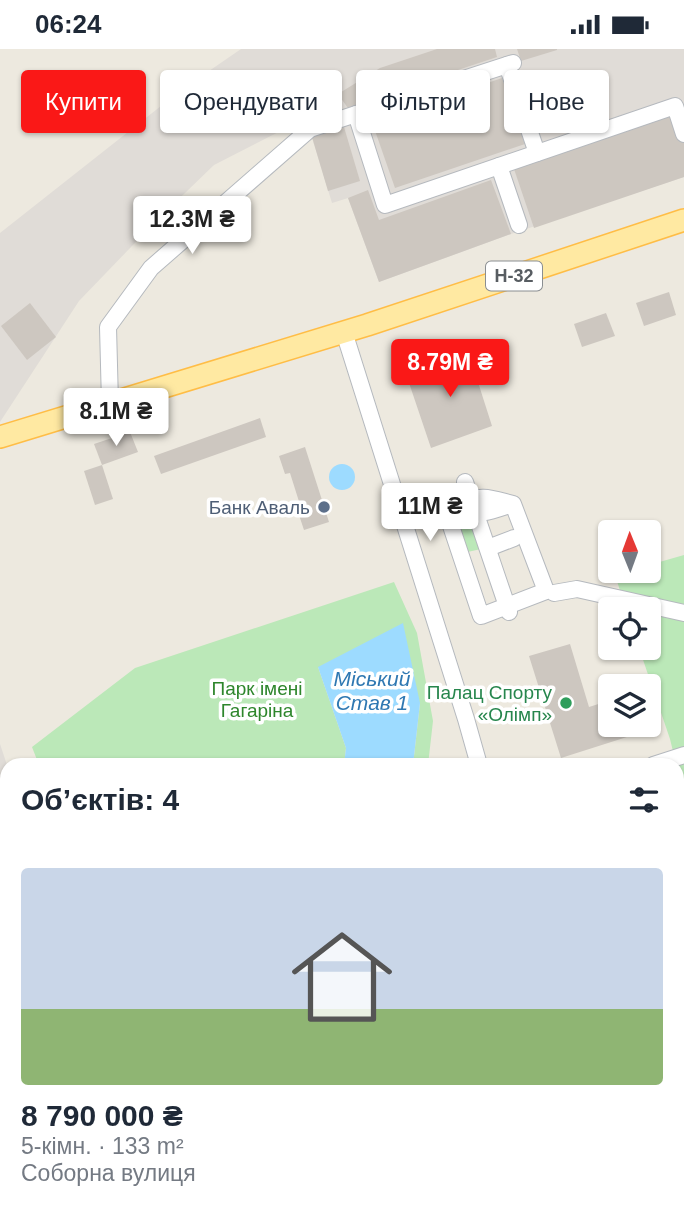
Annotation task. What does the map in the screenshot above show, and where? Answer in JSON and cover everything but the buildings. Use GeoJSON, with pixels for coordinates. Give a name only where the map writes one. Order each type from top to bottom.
{"type":"FeatureCollection","features":[{"type":"Feature","properties":{"kind":"main road","name":"Н-32"},"geometry":{"type":"LineString","coordinates":[[0,437],[344,332],[684,220]]}},
{"type":"Feature","properties":{"kind":"street"},"geometry":{"type":"LineString","coordinates":[[490,70],[510,64],[537,153]]}},
{"type":"Feature","properties":{"kind":"street"},"geometry":{"type":"LineString","coordinates":[[362,133],[384,205],[675,106],[684,134]]}},
{"type":"Feature","properties":{"kind":"street"},"geometry":{"type":"LineString","coordinates":[[110,403],[108,327],[150,268],[310,129],[356,114]]}},
{"type":"Feature","properties":{"kind":"street"},"geometry":{"type":"LineString","coordinates":[[499,166],[519,225]]}},
{"type":"Feature","properties":{"kind":"street"},"geometry":{"type":"LineString","coordinates":[[344,332],[477,758]]}},
{"type":"Feature","properties":{"kind":"street"},"geometry":{"type":"LineString","coordinates":[[465,482],[509,612]]}},
{"type":"Feature","properties":{"kind":"street"},"geometry":{"type":"LineString","coordinates":[[442,499],[481,616],[546,591],[519,536],[509,505],[483,497],[467,500],[464,510],[478,521]]}},
{"type":"Feature","properties":{"kind":"street"},"geometry":{"type":"LineString","coordinates":[[461,561],[485,551],[478,533],[478,521]]}},
{"type":"Feature","properties":{"kind":"street"},"geometry":{"type":"LineString","coordinates":[[488,548],[519,536]]}},
{"type":"Feature","properties":{"kind":"street"},"geometry":{"type":"LineString","coordinates":[[458,580],[494,567]]}},
{"type":"Feature","properties":{"kind":"street"},"geometry":{"type":"LineString","coordinates":[[554,593],[577,589],[684,613]]}},
{"type":"Feature","properties":{"kind":"shaded area"},"geometry":{"type":"Polygon","coordinates":[[[241,49],[684,49],[684,177],[511,234],[379,282],[348,198],[332,203],[311,133],[342,133],[342,70],[210,70],[241,49]]]}},
{"type":"Feature","properties":{"kind":"shaded area"},"geometry":{"type":"Polygon","coordinates":[[[160,107],[160,133],[277,133],[214,165],[79,301],[0,422],[0,233],[127,133],[146,133],[146,118],[160,107]]]}},
{"type":"Feature","properties":{"kind":"shaded area"},"geometry":{"type":"Polygon","coordinates":[[[0,744],[5,758],[0,758],[0,744]]]}},
{"type":"Feature","properties":{"kind":"green space"},"geometry":{"type":"Polygon","coordinates":[[[460,491],[481,549],[463,553],[444,497],[460,491]]]}},
{"type":"Feature","properties":{"kind":"green space"},"geometry":{"type":"Polygon","coordinates":[[[684,555],[684,758],[675,758],[661,713],[661,674],[648,674],[643,660],[661,660],[661,597],[622,597],[618,583],[662,583],[662,561],[684,555]]]}},
{"type":"Feature","properties":{"kind":"green space","name":"Парк імені Гагаріна"},"geometry":{"type":"Polygon","coordinates":[[[394,582],[417,633],[433,721],[429,758],[414,758],[420,703],[318,667],[346,748],[345,758],[36,758],[32,747],[135,668],[394,582]]]}},
{"type":"Feature","properties":{"kind":"water"},"geometry":{"type":"Polygon","coordinates":[[[342,464],[351,468],[355,477],[351,486],[342,490],[333,486],[329,477],[333,468],[342,464]]]}},
{"type":"Feature","properties":{"kind":"water","name":"Міський Став 1"},"geometry":{"type":"Polygon","coordinates":[[[403,623],[420,703],[414,758],[345,758],[346,748],[318,667],[403,623]]]}},
{"type":"Feature","properties":{"kind":"place","name":"Банк Аваль"},"geometry":{"type":"Point","coordinates":[324,507]}},
{"type":"Feature","properties":{"kind":"place","name":"Палац Спорту «Олімп»"},"geometry":{"type":"Point","coordinates":[566,703]}}]}
